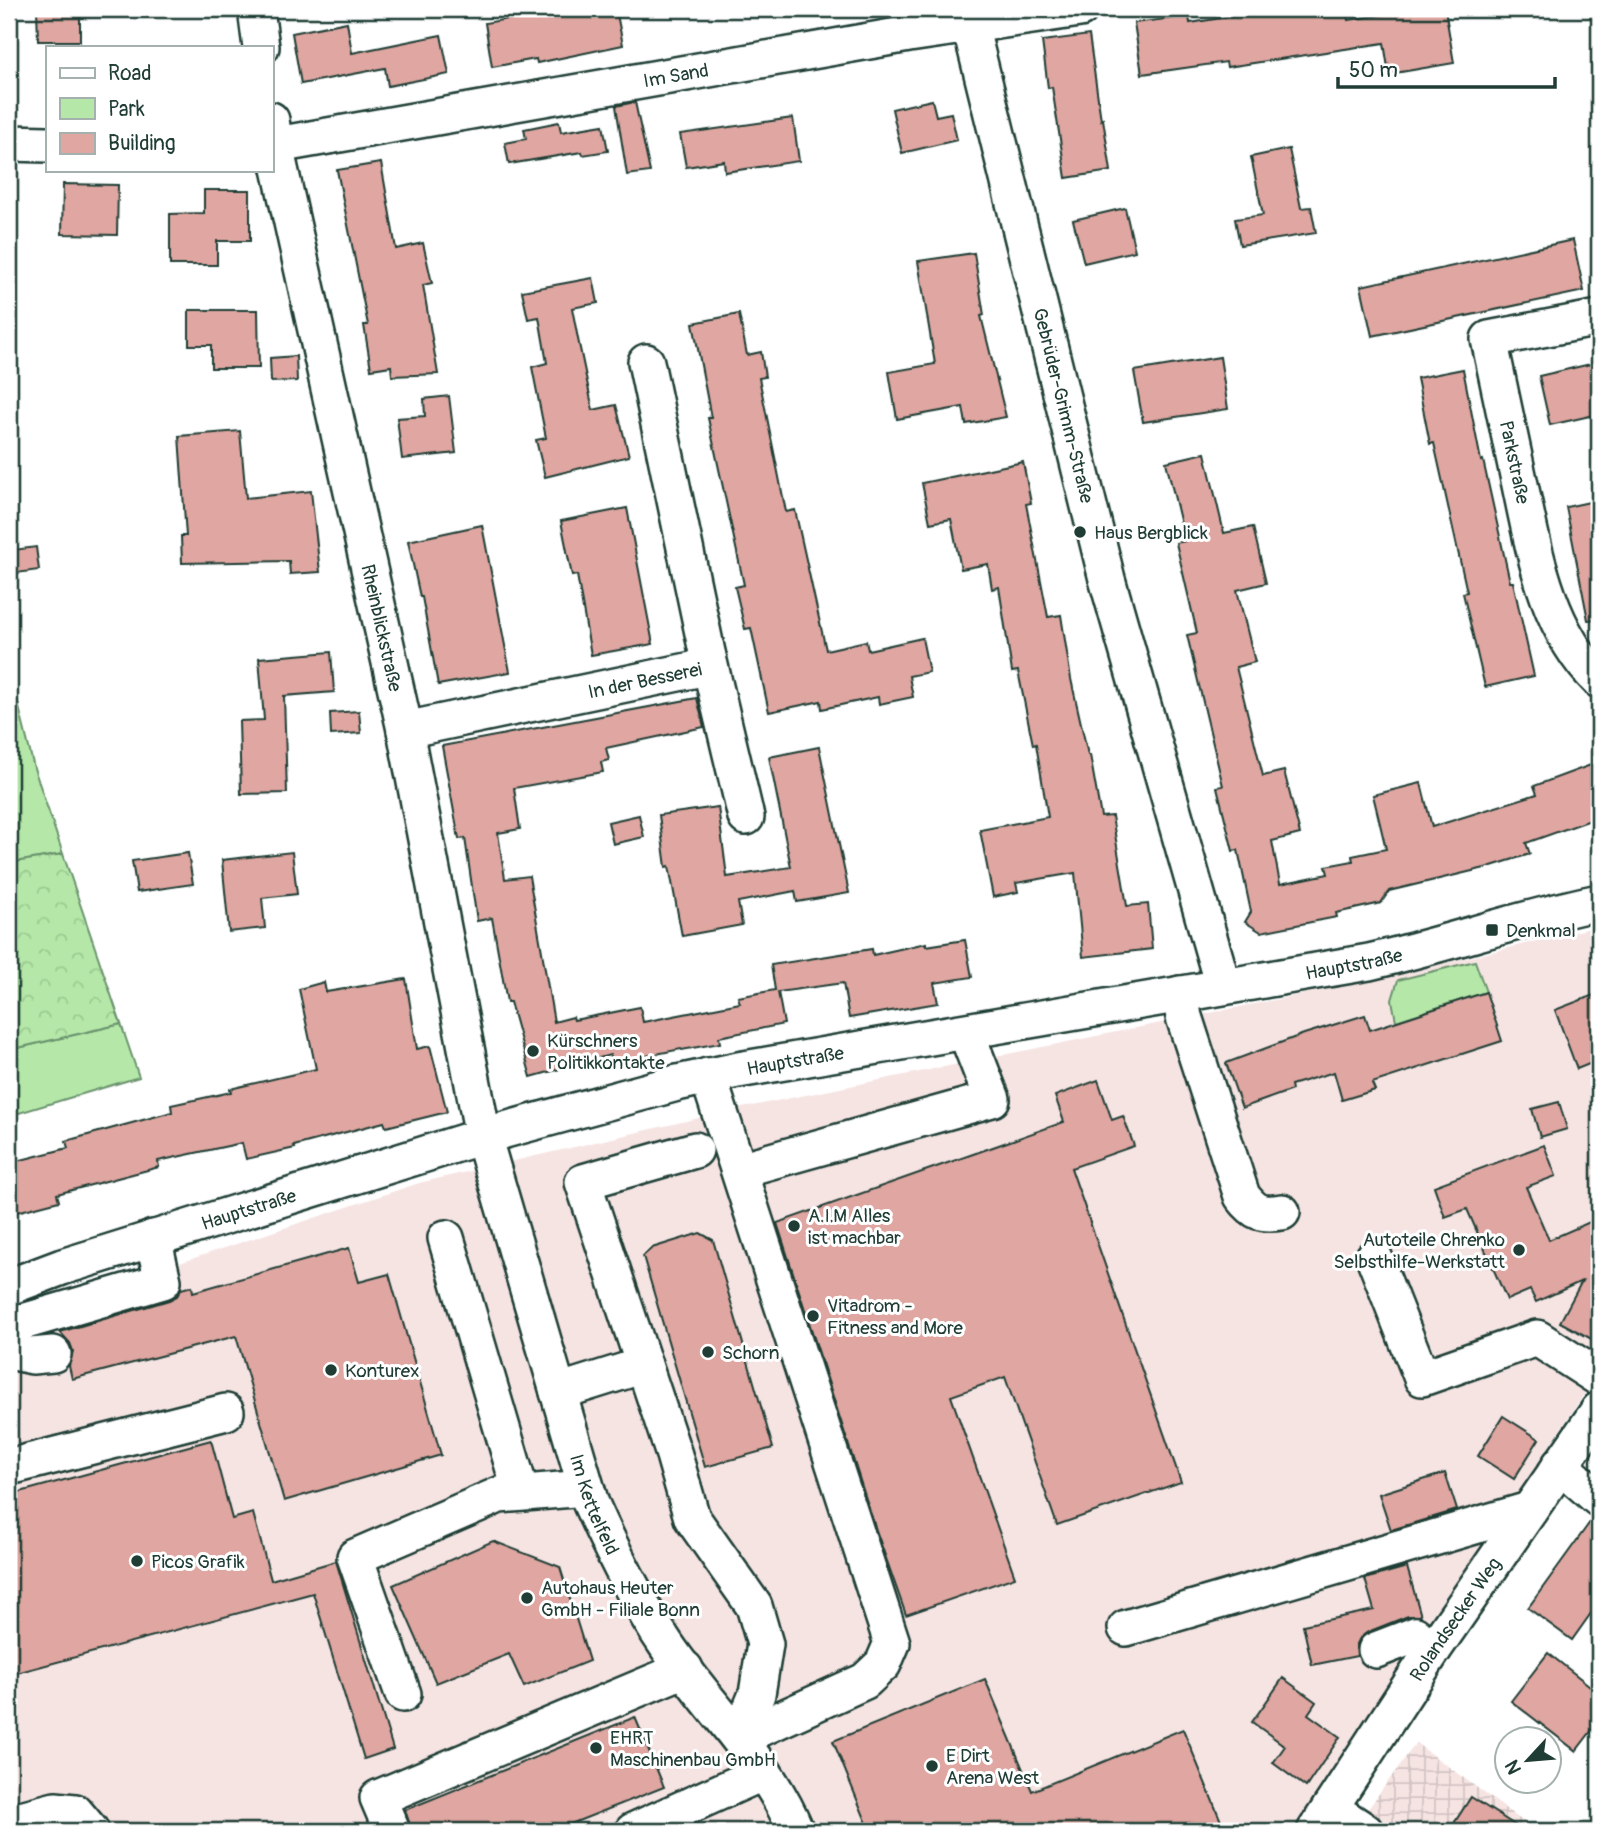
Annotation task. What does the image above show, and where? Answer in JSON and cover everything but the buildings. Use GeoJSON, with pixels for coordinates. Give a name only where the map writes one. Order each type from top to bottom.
{"type":"FeatureCollection","features":[{"type":"Feature","properties":{"kind":"street"},"geometry":{"type":"LineString","coordinates":[[256,9],[261,46]]}},
{"type":"Feature","properties":{"kind":"street","name":"Im Sand"},"geometry":{"type":"LineString","coordinates":[[273,138],[909,21],[970,25],[1080,9]]}},
{"type":"Feature","properties":{"kind":"street","name":"Gebrüder-Grimm-Straße"},"geometry":{"type":"LineString","coordinates":[[970,25],[1107,579],[1223,986]]}},
{"type":"Feature","properties":{"kind":"street","name":"Rheinblickstraße"},"geometry":{"type":"LineString","coordinates":[[273,142],[405,730],[482,1136]]}},
{"type":"Feature","properties":{"kind":"street"},"geometry":{"type":"LineString","coordinates":[[9,143],[46,144]]}},
{"type":"Feature","properties":{"kind":"street","name":"Parkstraße"},"geometry":{"type":"LineString","coordinates":[[1599,318],[1489,339],[1538,568],[1557,618],[1575,652],[1581,663],[1599,680]]}},
{"type":"Feature","properties":{"kind":"street","name":"In der Besserei"},"geometry":{"type":"LineString","coordinates":[[405,730],[702,668],[708,657],[646,362]]}},
{"type":"Feature","properties":{"kind":"street"},"geometry":{"type":"LineString","coordinates":[[708,657],[746,817]]}},
{"type":"Feature","properties":{"kind":"street","name":"Hauptstraße"},"geometry":{"type":"LineString","coordinates":[[9,1287],[62,1267],[482,1136],[708,1076],[1315,972],[1428,948],[1551,912],[1599,902]]}},
{"type":"Feature","properties":{"kind":"street"},"geometry":{"type":"LineString","coordinates":[[1180,993],[1184,1017],[1242,1196],[1252,1208],[1265,1214],[1282,1212]]}},
{"type":"Feature","properties":{"kind":"street"},"geometry":{"type":"LineString","coordinates":[[739,1170],[992,1099],[965,1032]]}},
{"type":"Feature","properties":{"kind":"street"},"geometry":{"type":"LineString","coordinates":[[708,1076],[892,1643],[883,1664],[865,1681],[739,1738]]}},
{"type":"Feature","properties":{"kind":"street","name":"Im Kettelfeld"},"geometry":{"type":"LineString","coordinates":[[482,1136],[591,1504],[613,1553],[668,1647],[764,1772],[788,1811],[796,1831]]}},
{"type":"Feature","properties":{"kind":"street"},"geometry":{"type":"LineString","coordinates":[[695,1150],[583,1182],[692,1518],[754,1606],[765,1644],[757,1694],[739,1738]]}},
{"type":"Feature","properties":{"kind":"street"},"geometry":{"type":"LineString","coordinates":[[9,1326],[163,1282],[153,1238]]}},
{"type":"Feature","properties":{"kind":"street"},"geometry":{"type":"LineString","coordinates":[[446,1238],[521,1493]]}},
{"type":"Feature","properties":{"kind":"street"},"geometry":{"type":"LineString","coordinates":[[1374,1257],[1422,1378],[1537,1338],[1599,1378]]}},
{"type":"Feature","properties":{"kind":"street"},"geometry":{"type":"LineString","coordinates":[[9,1351],[32,1356],[53,1354]]}},
{"type":"Feature","properties":{"kind":"street"},"geometry":{"type":"LineString","coordinates":[[558,1392],[644,1365]]}},
{"type":"Feature","properties":{"kind":"street","name":"Rolandsecker Weg"},"geometry":{"type":"LineString","coordinates":[[1323,1820],[1433,1650],[1599,1410]]}},
{"type":"Feature","properties":{"kind":"street"},"geometry":{"type":"LineString","coordinates":[[9,1467],[226,1412]]}},
{"type":"Feature","properties":{"kind":"street"},"geometry":{"type":"LineString","coordinates":[[1560,1465],[1599,1499]]}},
{"type":"Feature","properties":{"kind":"street"},"geometry":{"type":"LineString","coordinates":[[403,1694],[355,1557],[499,1495],[586,1488]]}},
{"type":"Feature","properties":{"kind":"street"},"geometry":{"type":"LineString","coordinates":[[1125,1628],[1529,1510]]}},
{"type":"Feature","properties":{"kind":"street"},"geometry":{"type":"LineString","coordinates":[[1376,1650],[1415,1635],[1433,1650]]}},
{"type":"Feature","properties":{"kind":"street"},"geometry":{"type":"LineString","coordinates":[[392,1831],[378,1798],[685,1669]]}},
{"type":"Feature","properties":{"kind":"street"},"geometry":{"type":"LineString","coordinates":[[633,1831],[764,1772]]}},
{"type":"Feature","properties":{"kind":"street"},"geometry":{"type":"LineString","coordinates":[[9,1822],[55,1810],[75,1812],[90,1831]]}},
{"type":"Feature","properties":{"kind":"street"},"geometry":{"type":"LineString","coordinates":[[1323,1820],[1365,1831]]}},
{"type":"Feature","properties":{"kind":"shaded area"},"geometry":{"type":"Polygon","coordinates":[[[1599,926],[1599,1372],[1291,1831],[9,1831],[9,1320],[419,1183],[742,1108],[1387,977],[1599,926]]]}},
{"type":"Feature","properties":{"kind":"shaded area"},"geometry":{"type":"Polygon","coordinates":[[[1416,1743],[1536,1831],[1352,1831],[1416,1743]]]}},
{"type":"Feature","properties":{"kind":"green space"},"geometry":{"type":"Polygon","coordinates":[[[9,667],[34,768],[63,854],[9,863],[9,667]]]}},
{"type":"Feature","properties":{"kind":"green space"},"geometry":{"type":"Polygon","coordinates":[[[63,854],[121,1024],[9,1050],[9,863],[63,854]]]}},
{"type":"Feature","properties":{"kind":"green space"},"geometry":{"type":"Polygon","coordinates":[[[1475,961],[1486,992],[1396,1021],[1392,1000],[1398,980],[1475,961]]]}},
{"type":"Feature","properties":{"kind":"green space"},"geometry":{"type":"Polygon","coordinates":[[[121,1024],[139,1077],[9,1116],[9,1050],[121,1024]]]}},
{"type":"Feature","properties":{"kind":"place","name":"Haus Bergblick"},"geometry":{"type":"Point","coordinates":[1080,532]}},
{"type":"Feature","properties":{"kind":"place","name":"Denkmal"},"geometry":{"type":"Point","coordinates":[1492,930]}},
{"type":"Feature","properties":{"kind":"place","name":"Kürschners Politikkontakte"},"geometry":{"type":"Point","coordinates":[533,1051]}},
{"type":"Feature","properties":{"kind":"place","name":"A.I.M Alles ist machbar"},"geometry":{"type":"Point","coordinates":[794,1226]}},
{"type":"Feature","properties":{"kind":"place","name":"Autoteile Chrenko Selbsthilfe-Werkstatt"},"geometry":{"type":"Point","coordinates":[1519,1250]}},
{"type":"Feature","properties":{"kind":"place","name":"Vitadrom - Fitness and More"},"geometry":{"type":"Point","coordinates":[813,1316]}},
{"type":"Feature","properties":{"kind":"place","name":"Schorn"},"geometry":{"type":"Point","coordinates":[708,1352]}},
{"type":"Feature","properties":{"kind":"place","name":"Konturex"},"geometry":{"type":"Point","coordinates":[331,1370]}},
{"type":"Feature","properties":{"kind":"place","name":"Picos Grafik"},"geometry":{"type":"Point","coordinates":[137,1561]}},
{"type":"Feature","properties":{"kind":"place","name":"Autohaus Heuter GmbH - Filiale Bonn"},"geometry":{"type":"Point","coordinates":[527,1598]}},
{"type":"Feature","properties":{"kind":"place","name":"EHRT Maschinenbau GmbH"},"geometry":{"type":"Point","coordinates":[596,1748]}},
{"type":"Feature","properties":{"kind":"place","name":"E Dirt Arena West"},"geometry":{"type":"Point","coordinates":[932,1766]}}]}
